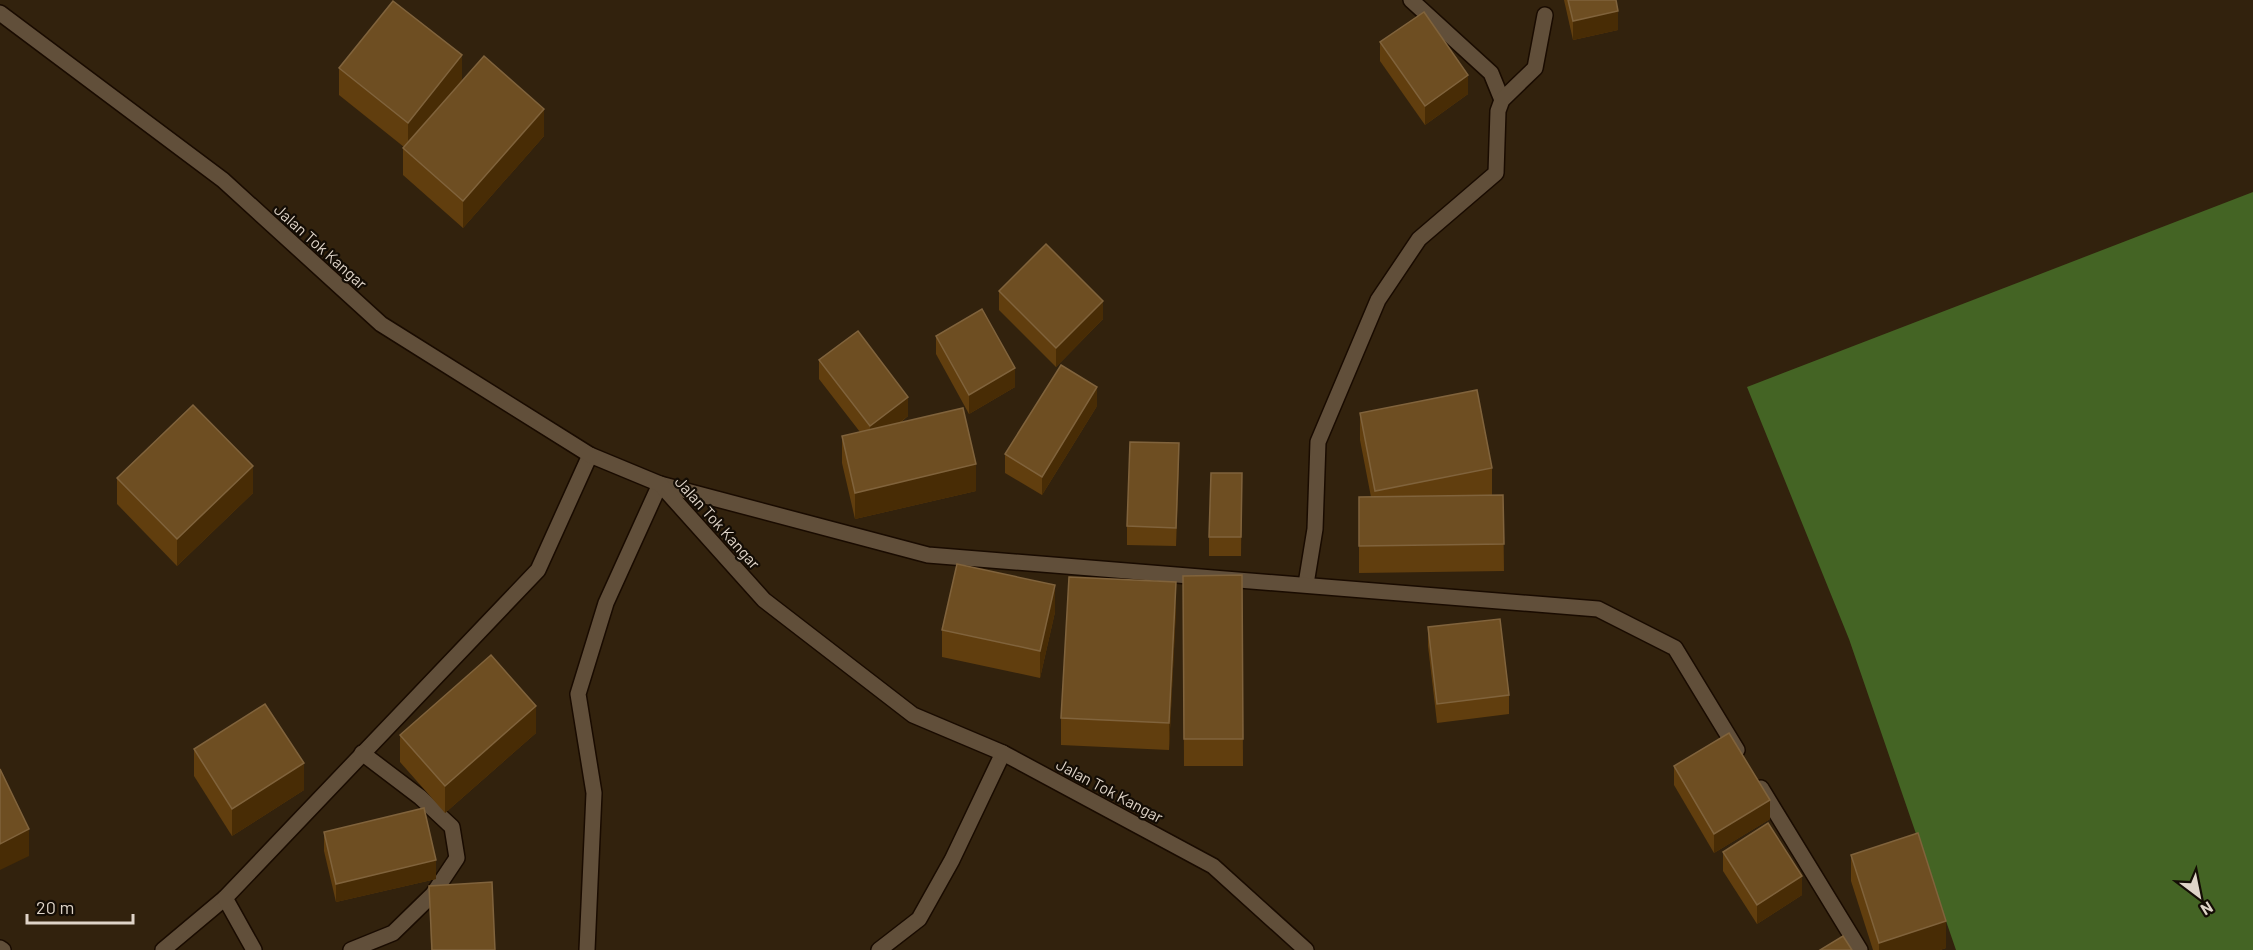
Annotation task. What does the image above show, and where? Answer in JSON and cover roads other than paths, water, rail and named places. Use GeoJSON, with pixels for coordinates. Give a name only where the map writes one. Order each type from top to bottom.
{"type":"FeatureCollection","features":[{"type":"Feature","properties":{"kind":"street"},"geometry":{"type":"LineString","coordinates":[[1411,0],[1491,73],[1502,100]]}},
{"type":"Feature","properties":{"kind":"street","name":"Jalan Tok Kangar"},"geometry":{"type":"LineString","coordinates":[[0,13],[223,180],[381,324],[590,455],[660,484],[764,600],[913,714],[1003,753],[1213,866],[1306,950]]}},
{"type":"Feature","properties":{"kind":"street"},"geometry":{"type":"LineString","coordinates":[[1306,584],[1315,529],[1318,442],[1378,300],[1419,239],[1496,173],[1498,111],[1502,100],[1535,68],[1545,15]]}},
{"type":"Feature","properties":{"kind":"street"},"geometry":{"type":"LineString","coordinates":[[163,950],[225,898],[538,570],[590,455]]}},
{"type":"Feature","properties":{"kind":"street"},"geometry":{"type":"LineString","coordinates":[[587,950],[594,794],[578,694],[606,603],[660,484],[928,555],[1598,609],[1675,648],[1743,759]]}},
{"type":"Feature","properties":{"kind":"street"},"geometry":{"type":"LineString","coordinates":[[351,950],[393,933],[433,894],[457,858],[453,827],[420,797],[362,753]]}},
{"type":"Feature","properties":{"kind":"street"},"geometry":{"type":"LineString","coordinates":[[879,950],[920,919],[952,860],[1003,753]]}},
{"type":"Feature","properties":{"kind":"street"},"geometry":{"type":"LineString","coordinates":[[1755,779],[1860,950]]}},
{"type":"Feature","properties":{"kind":"street"},"geometry":{"type":"LineString","coordinates":[[225,898],[254,950]]}}]}
